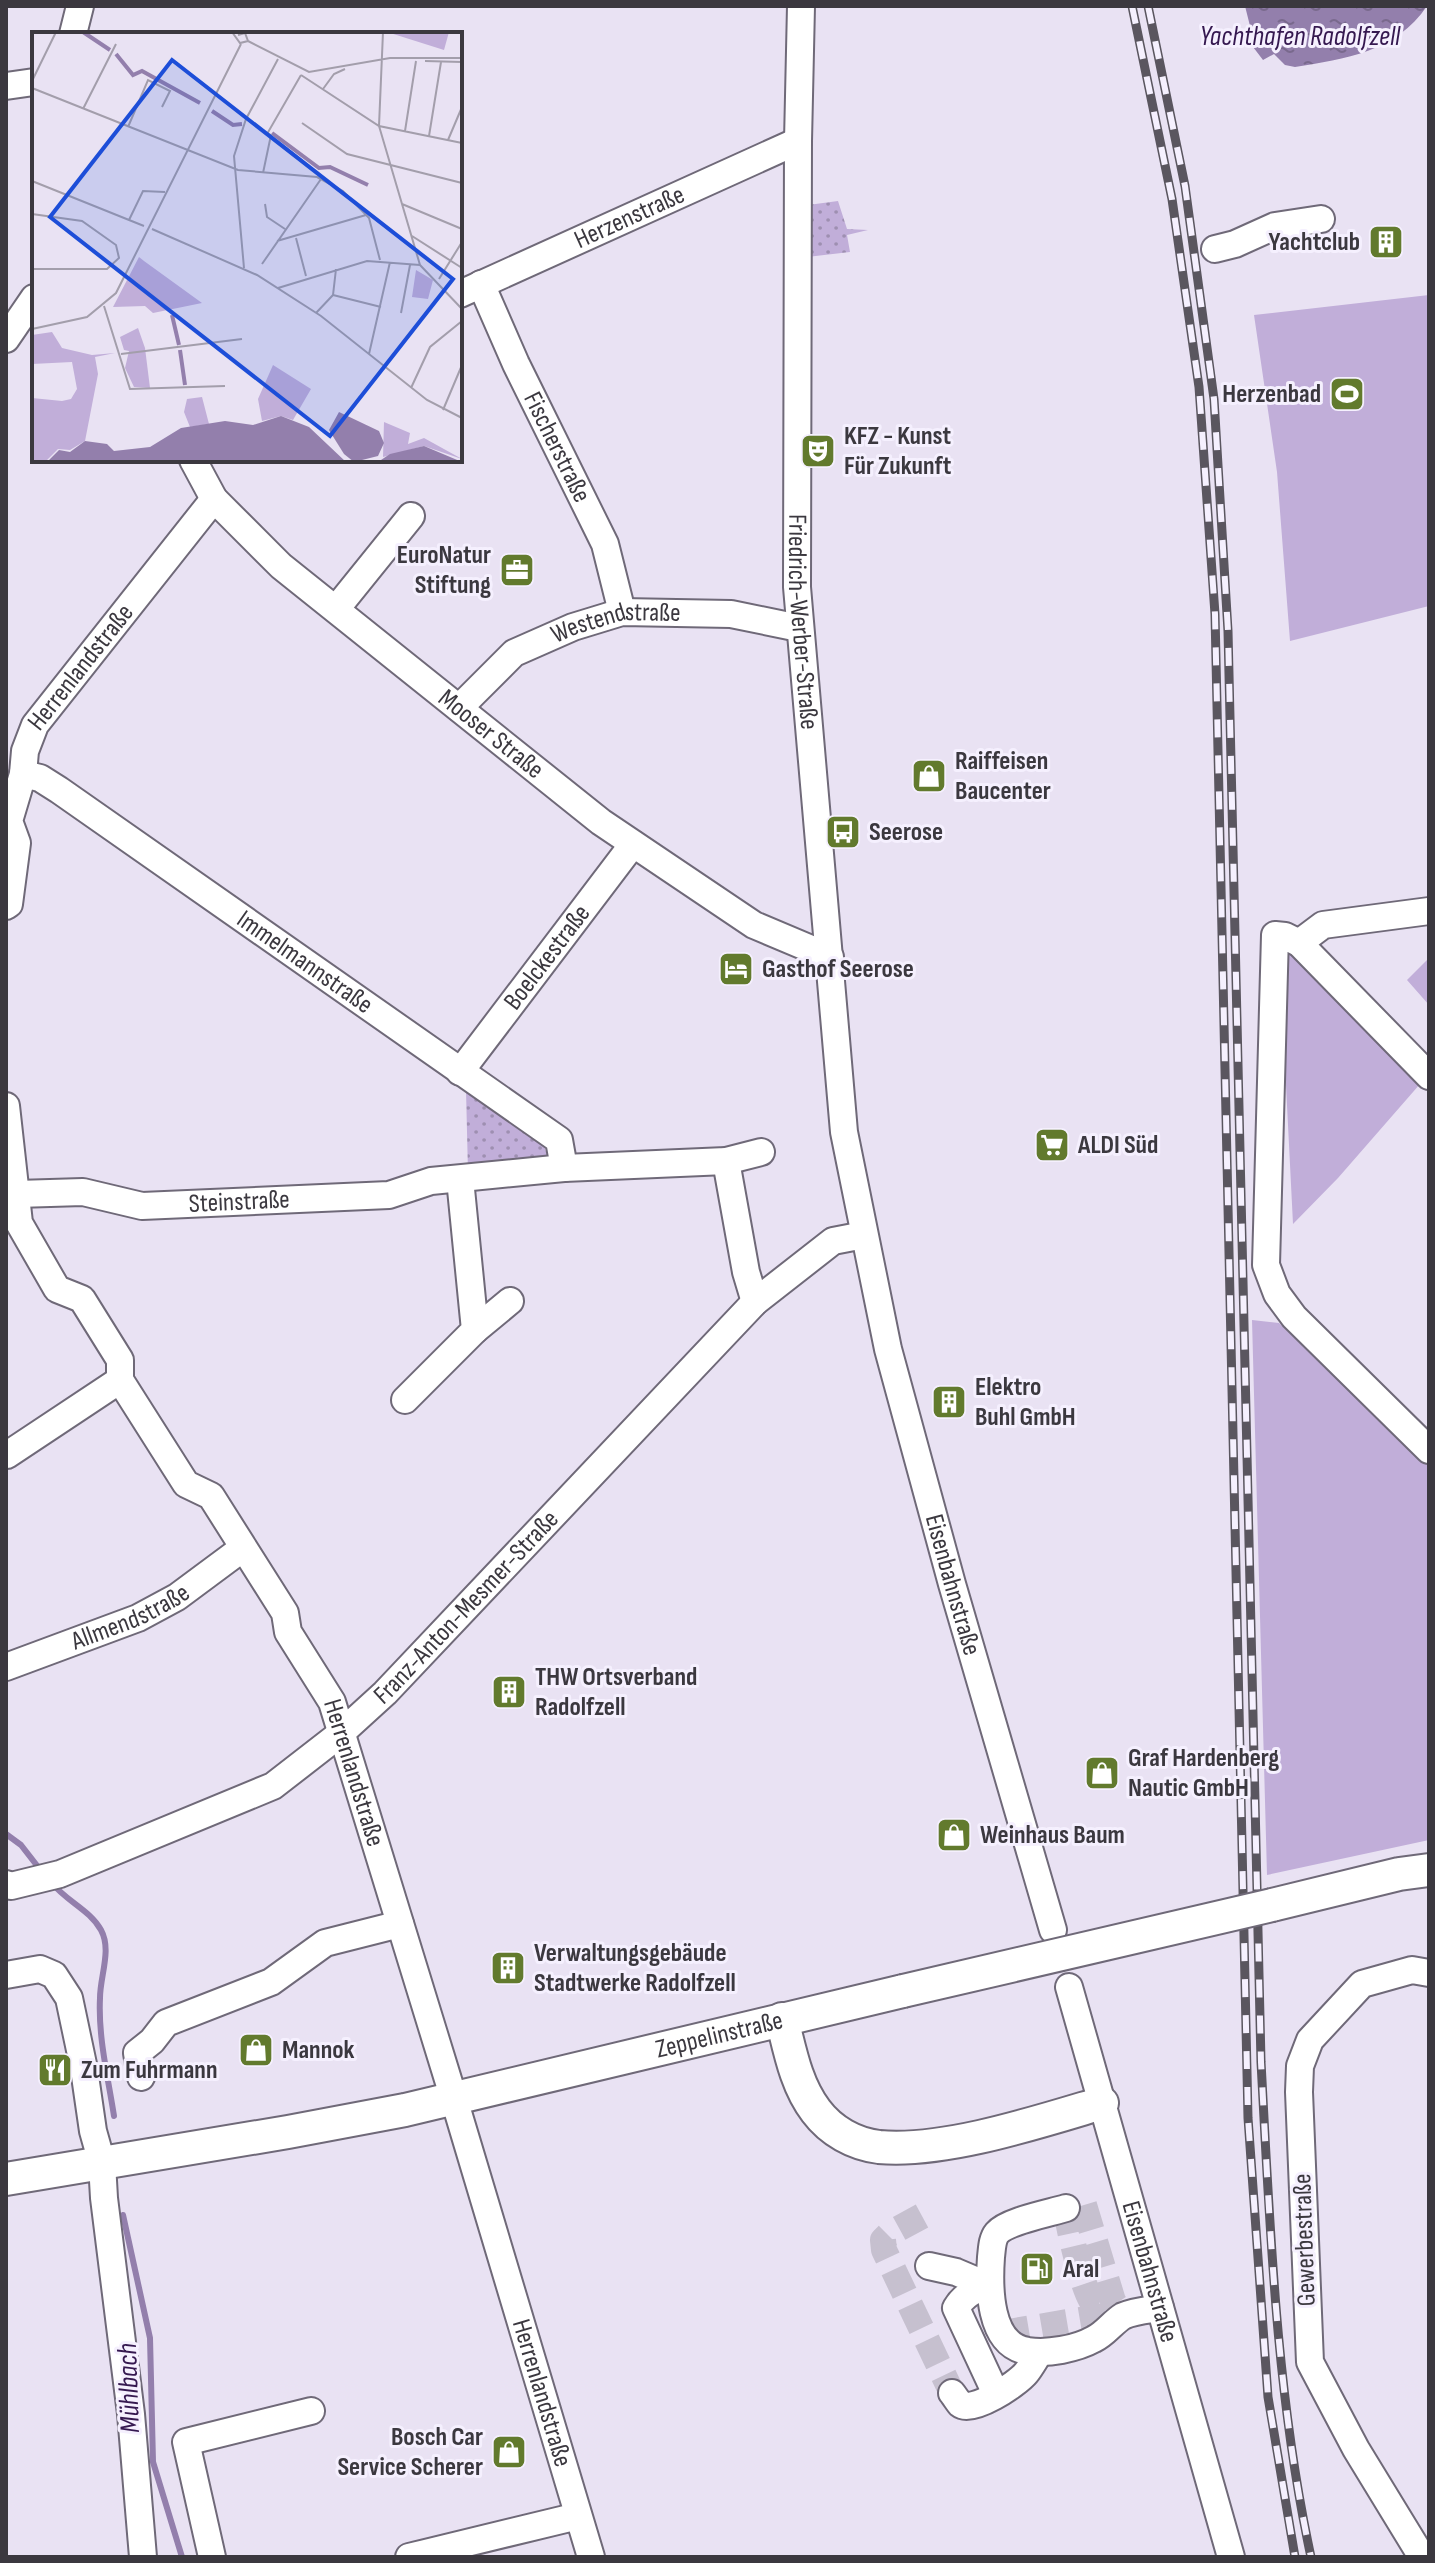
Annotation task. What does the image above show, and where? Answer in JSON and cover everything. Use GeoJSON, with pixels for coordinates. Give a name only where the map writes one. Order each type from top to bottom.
{"type":"FeatureCollection","features":[{"type":"Feature","properties":{"kind":"main road","name":"Zeppelinstraße"},"geometry":{"type":"LineString","coordinates":[[6,2179],[288,2132],[454,2099],[1414,1872]]}},
{"type":"Feature","properties":{"kind":"main road"},"geometry":{"type":"LineString","coordinates":[[782,2019],[800,2082],[817,2112],[835,2131],[876,2147],[910,2147],[1004,2131],[1102,2103]]}},
{"type":"Feature","properties":{"kind":"street"},"geometry":{"type":"LineString","coordinates":[[74,32],[80,6]]}},
{"type":"Feature","properties":{"kind":"street","name":"Friedrich-Werber-Straße"},"geometry":{"type":"LineString","coordinates":[[801,6],[796,494],[799,628],[844,1132],[864,1235]]}},
{"type":"Feature","properties":{"kind":"street"},"geometry":{"type":"LineString","coordinates":[[6,86],[32,82]]}},
{"type":"Feature","properties":{"kind":"street","name":"Herzenstraße"},"geometry":{"type":"LineString","coordinates":[[470,289],[798,141]]}},
{"type":"Feature","properties":{"kind":"street"},"geometry":{"type":"LineString","coordinates":[[1215,249],[1235,244],[1275,226],[1321,219]]}},
{"type":"Feature","properties":{"kind":"street","name":"Fischerstraße"},"geometry":{"type":"LineString","coordinates":[[470,289],[516,364],[605,544],[622,612]]}},
{"type":"Feature","properties":{"kind":"street"},"geometry":{"type":"LineString","coordinates":[[6,339],[32,301]]}},
{"type":"Feature","properties":{"kind":"street","name":"Mooser Straße"},"geometry":{"type":"LineString","coordinates":[[194,462],[214,499],[281,566],[601,822],[754,925],[830,957]]}},
{"type":"Feature","properties":{"kind":"street","name":"Herrenlandstraße"},"geometry":{"type":"LineString","coordinates":[[6,906],[9,904],[17,843],[9,821],[23,774],[25,751],[35,725],[214,499]]}},
{"type":"Feature","properties":{"kind":"street"},"geometry":{"type":"LineString","coordinates":[[336,609],[411,516]]}},
{"type":"Feature","properties":{"kind":"street","name":"Westendstraße"},"geometry":{"type":"LineString","coordinates":[[459,708],[514,653],[573,627],[622,612],[731,614],[799,628]]}},
{"type":"Feature","properties":{"kind":"street","name":"Immelmannstraße"},"geometry":{"type":"LineString","coordinates":[[23,774],[40,778],[59,790],[559,1140],[564,1168]]}},
{"type":"Feature","properties":{"kind":"street","name":"Boelckestraße"},"geometry":{"type":"LineString","coordinates":[[460,1072],[633,844]]}},
{"type":"Feature","properties":{"kind":"street"},"geometry":{"type":"LineString","coordinates":[[1287,939],[1323,925],[1429,911]]}},
{"type":"Feature","properties":{"kind":"street"},"geometry":{"type":"LineString","coordinates":[[1287,939],[1429,1076]]}},
{"type":"Feature","properties":{"kind":"street"},"geometry":{"type":"LineString","coordinates":[[1287,939],[1266,1265],[1277,1294],[1294,1317],[1360,1374],[1429,1450]]}},
{"type":"Feature","properties":{"kind":"street","name":"Herrenlandstraße"},"geometry":{"type":"LineString","coordinates":[[6,1106],[19,1223],[35,1255],[57,1289],[82,1299],[120,1360],[120,1380],[186,1484],[211,1496],[285,1613],[288,1632],[332,1702],[591,2557]]}},
{"type":"Feature","properties":{"kind":"street","name":"Steinstraße"},"geometry":{"type":"LineString","coordinates":[[13,1182],[83,1192],[142,1206],[389,1195],[431,1181],[564,1168],[726,1161],[761,1152]]}},
{"type":"Feature","properties":{"kind":"street"},"geometry":{"type":"LineString","coordinates":[[726,1161],[746,1272],[755,1302]]}},
{"type":"Feature","properties":{"kind":"street"},"geometry":{"type":"LineString","coordinates":[[460,1179],[475,1330]]}},
{"type":"Feature","properties":{"kind":"street","name":"Franz-Anton-Mesmer-Straße"},"geometry":{"type":"LineString","coordinates":[[16,1883],[60,1874],[273,1786],[340,1734],[386,1691],[755,1302],[833,1241],[864,1235]]}},
{"type":"Feature","properties":{"kind":"street","name":"Eisenbahnstraße"},"geometry":{"type":"LineString","coordinates":[[864,1235],[888,1349],[936,1526],[1053,1930]]}},
{"type":"Feature","properties":{"kind":"street"},"geometry":{"type":"LineString","coordinates":[[405,1400],[475,1330],[510,1301]]}},
{"type":"Feature","properties":{"kind":"street"},"geometry":{"type":"LineString","coordinates":[[7,1455],[120,1380]]}},
{"type":"Feature","properties":{"kind":"street","name":"Allmendstraße"},"geometry":{"type":"LineString","coordinates":[[6,1667],[138,1618],[177,1597],[243,1548]]}},
{"type":"Feature","properties":{"kind":"street"},"geometry":{"type":"LineString","coordinates":[[141,2077],[137,2053],[152,2041],[166,2023],[271,1982],[325,1943],[400,1924]]}},
{"type":"Feature","properties":{"kind":"street"},"geometry":{"type":"LineString","coordinates":[[6,1975],[40,1969],[54,1975],[69,1998],[93,2131],[102,2163],[131,2414],[143,2557]]}},
{"type":"Feature","properties":{"kind":"street","name":"Gewerbestraße"},"geometry":{"type":"LineString","coordinates":[[1422,2557],[1356,2449],[1310,2362],[1299,2092],[1300,2066],[1310,2040],[1362,1984],[1412,1970],[1429,1973]]}},
{"type":"Feature","properties":{"kind":"street","name":"Eisenbahnstraße"},"geometry":{"type":"LineString","coordinates":[[1069,1987],[1231,2557]]}},
{"type":"Feature","properties":{"kind":"street"},"geometry":{"type":"LineString","coordinates":[[1066,2208],[1006,2226],[996,2233],[992,2243],[990,2303],[998,2324],[1011,2344],[1023,2351],[1040,2352],[1094,2339],[1123,2316],[1160,2308]]}},
{"type":"Feature","properties":{"kind":"street"},"geometry":{"type":"LineString","coordinates":[[929,2266],[956,2272],[989,2286]]}},
{"type":"Feature","properties":{"kind":"street"},"geometry":{"type":"LineString","coordinates":[[989,2286],[977,2288],[956,2308],[996,2394]]}},
{"type":"Feature","properties":{"kind":"street"},"geometry":{"type":"LineString","coordinates":[[952,2393],[959,2403],[968,2407],[996,2394],[1025,2374],[1040,2352]]}},
{"type":"Feature","properties":{"kind":"street"},"geometry":{"type":"LineString","coordinates":[[212,2557],[186,2442],[311,2411]]}},
{"type":"Feature","properties":{"kind":"street"},"geometry":{"type":"LineString","coordinates":[[409,2557],[578,2516]]}},
{"type":"Feature","properties":{"kind":"shaded area"},"geometry":{"type":"Polygon","coordinates":[[[838,201],[847,229],[868,230],[847,235],[850,252],[807,257],[808,205],[838,201]]]}},
{"type":"Feature","properties":{"kind":"shaded area","name":"Herzenbad"},"geometry":{"type":"Polygon","coordinates":[[[1429,295],[1429,606],[1290,641],[1277,472],[1254,315],[1429,295]]]}},
{"type":"Feature","properties":{"kind":"shaded area"},"geometry":{"type":"Polygon","coordinates":[[[1279,947],[1292,948],[1420,1084],[1338,1178],[1293,1224],[1279,947]]]}},
{"type":"Feature","properties":{"kind":"shaded area"},"geometry":{"type":"Polygon","coordinates":[[[1429,958],[1429,1005],[1407,980],[1429,958]]]}},
{"type":"Feature","properties":{"kind":"shaded area"},"geometry":{"type":"Polygon","coordinates":[[[466,1090],[473,1091],[544,1146],[549,1160],[468,1173],[466,1090]]]}},
{"type":"Feature","properties":{"kind":"shaded area"},"geometry":{"type":"Polygon","coordinates":[[[1252,1320],[1279,1323],[1429,1465],[1429,1840],[1267,1875],[1252,1320]]]}},
{"type":"Feature","properties":{"kind":"water","name":"Yachthafen Radolfzell"},"geometry":{"type":"Polygon","coordinates":[[[1245,6],[1427,6],[1400,34],[1368,51],[1295,67],[1285,65],[1274,54],[1263,60],[1250,43],[1253,38],[1245,6]]]}},
{"type":"Feature","properties":{"kind":"waterway","name":"Mühlbach"},"geometry":{"type":"LineString","coordinates":[[6,1834],[21,1845],[42,1872]]}},
{"type":"Feature","properties":{"kind":"waterway","name":"Mühlbach"},"geometry":{"type":"LineString","coordinates":[[52,1883],[91,1917],[104,1938],[106,1955],[100,1990],[100,2027],[114,2116]]}},
{"type":"Feature","properties":{"kind":"waterway","name":"Mühlbach"},"geometry":{"type":"LineString","coordinates":[[123,2215],[150,2338],[153,2462],[182,2557]]}},
{"type":"Feature","properties":{"kind":"tunnel"},"geometry":{"type":"LineString","coordinates":[[1084,2205],[1113,2301],[1123,2316]]}},
{"type":"Feature","properties":{"kind":"tunnel"},"geometry":{"type":"LineString","coordinates":[[1066,2208],[1076,2256],[1091,2300],[1105,2312],[1123,2316]]}},
{"type":"Feature","properties":{"kind":"tunnel"},"geometry":{"type":"LineString","coordinates":[[922,2216],[889,2234],[883,2240],[884,2250],[952,2393]]}},
{"type":"Feature","properties":{"kind":"tunnel"},"geometry":{"type":"LineString","coordinates":[[1003,2333],[1109,2315]]}},
{"type":"Feature","properties":{"kind":"railway"},"geometry":{"type":"LineString","coordinates":[[1132,6],[1172,199],[1199,387],[1215,614],[1248,2118],[1268,2397],[1295,2557]]}},
{"type":"Feature","properties":{"kind":"railway"},"geometry":{"type":"LineString","coordinates":[[1148,6],[1185,186],[1214,399],[1228,631],[1261,2062],[1282,2373],[1311,2557]]}},
{"type":"Feature","properties":{"kind":"place","name":"Yachtclub"},"geometry":{"type":"Point","coordinates":[1386,242]}},
{"type":"Feature","properties":{"kind":"place","name":"Herzenbad"},"geometry":{"type":"Point","coordinates":[1347,394]}},
{"type":"Feature","properties":{"kind":"place","name":"KFZ - Kunst Für Zukunft"},"geometry":{"type":"Point","coordinates":[818,451]}},
{"type":"Feature","properties":{"kind":"place","name":"EuroNatur Stiftung"},"geometry":{"type":"Point","coordinates":[517,570]}},
{"type":"Feature","properties":{"kind":"place","name":"Raiffeisen Baucenter"},"geometry":{"type":"Point","coordinates":[929,776]}},
{"type":"Feature","properties":{"kind":"place","name":"Seerose"},"geometry":{"type":"Point","coordinates":[843,832]}},
{"type":"Feature","properties":{"kind":"place","name":"Gasthof Seerose"},"geometry":{"type":"Point","coordinates":[736,969]}},
{"type":"Feature","properties":{"kind":"place","name":"ALDI Süd"},"geometry":{"type":"Point","coordinates":[1052,1145]}},
{"type":"Feature","properties":{"kind":"place","name":"Elektro Buhl GmbH"},"geometry":{"type":"Point","coordinates":[949,1402]}},
{"type":"Feature","properties":{"kind":"place","name":"THW Ortsverband Radolfzell"},"geometry":{"type":"Point","coordinates":[509,1692]}},
{"type":"Feature","properties":{"kind":"place","name":"Graf Hardenberg Nautic GmbH"},"geometry":{"type":"Point","coordinates":[1102,1773]}},
{"type":"Feature","properties":{"kind":"place","name":"Weinhaus Baum"},"geometry":{"type":"Point","coordinates":[954,1835]}},
{"type":"Feature","properties":{"kind":"place","name":"Verwaltungsgebäude Stadtwerke Radolfzell"},"geometry":{"type":"Point","coordinates":[508,1968]}},
{"type":"Feature","properties":{"kind":"place","name":"Mannok"},"geometry":{"type":"Point","coordinates":[256,2050]}},
{"type":"Feature","properties":{"kind":"place","name":"Zum Fuhrmann"},"geometry":{"type":"Point","coordinates":[55,2070]}},
{"type":"Feature","properties":{"kind":"place","name":"Aral"},"geometry":{"type":"Point","coordinates":[1037,2269]}},
{"type":"Feature","properties":{"kind":"place","name":"Bosch Car Service Scherer"},"geometry":{"type":"Point","coordinates":[509,2452]}}]}
